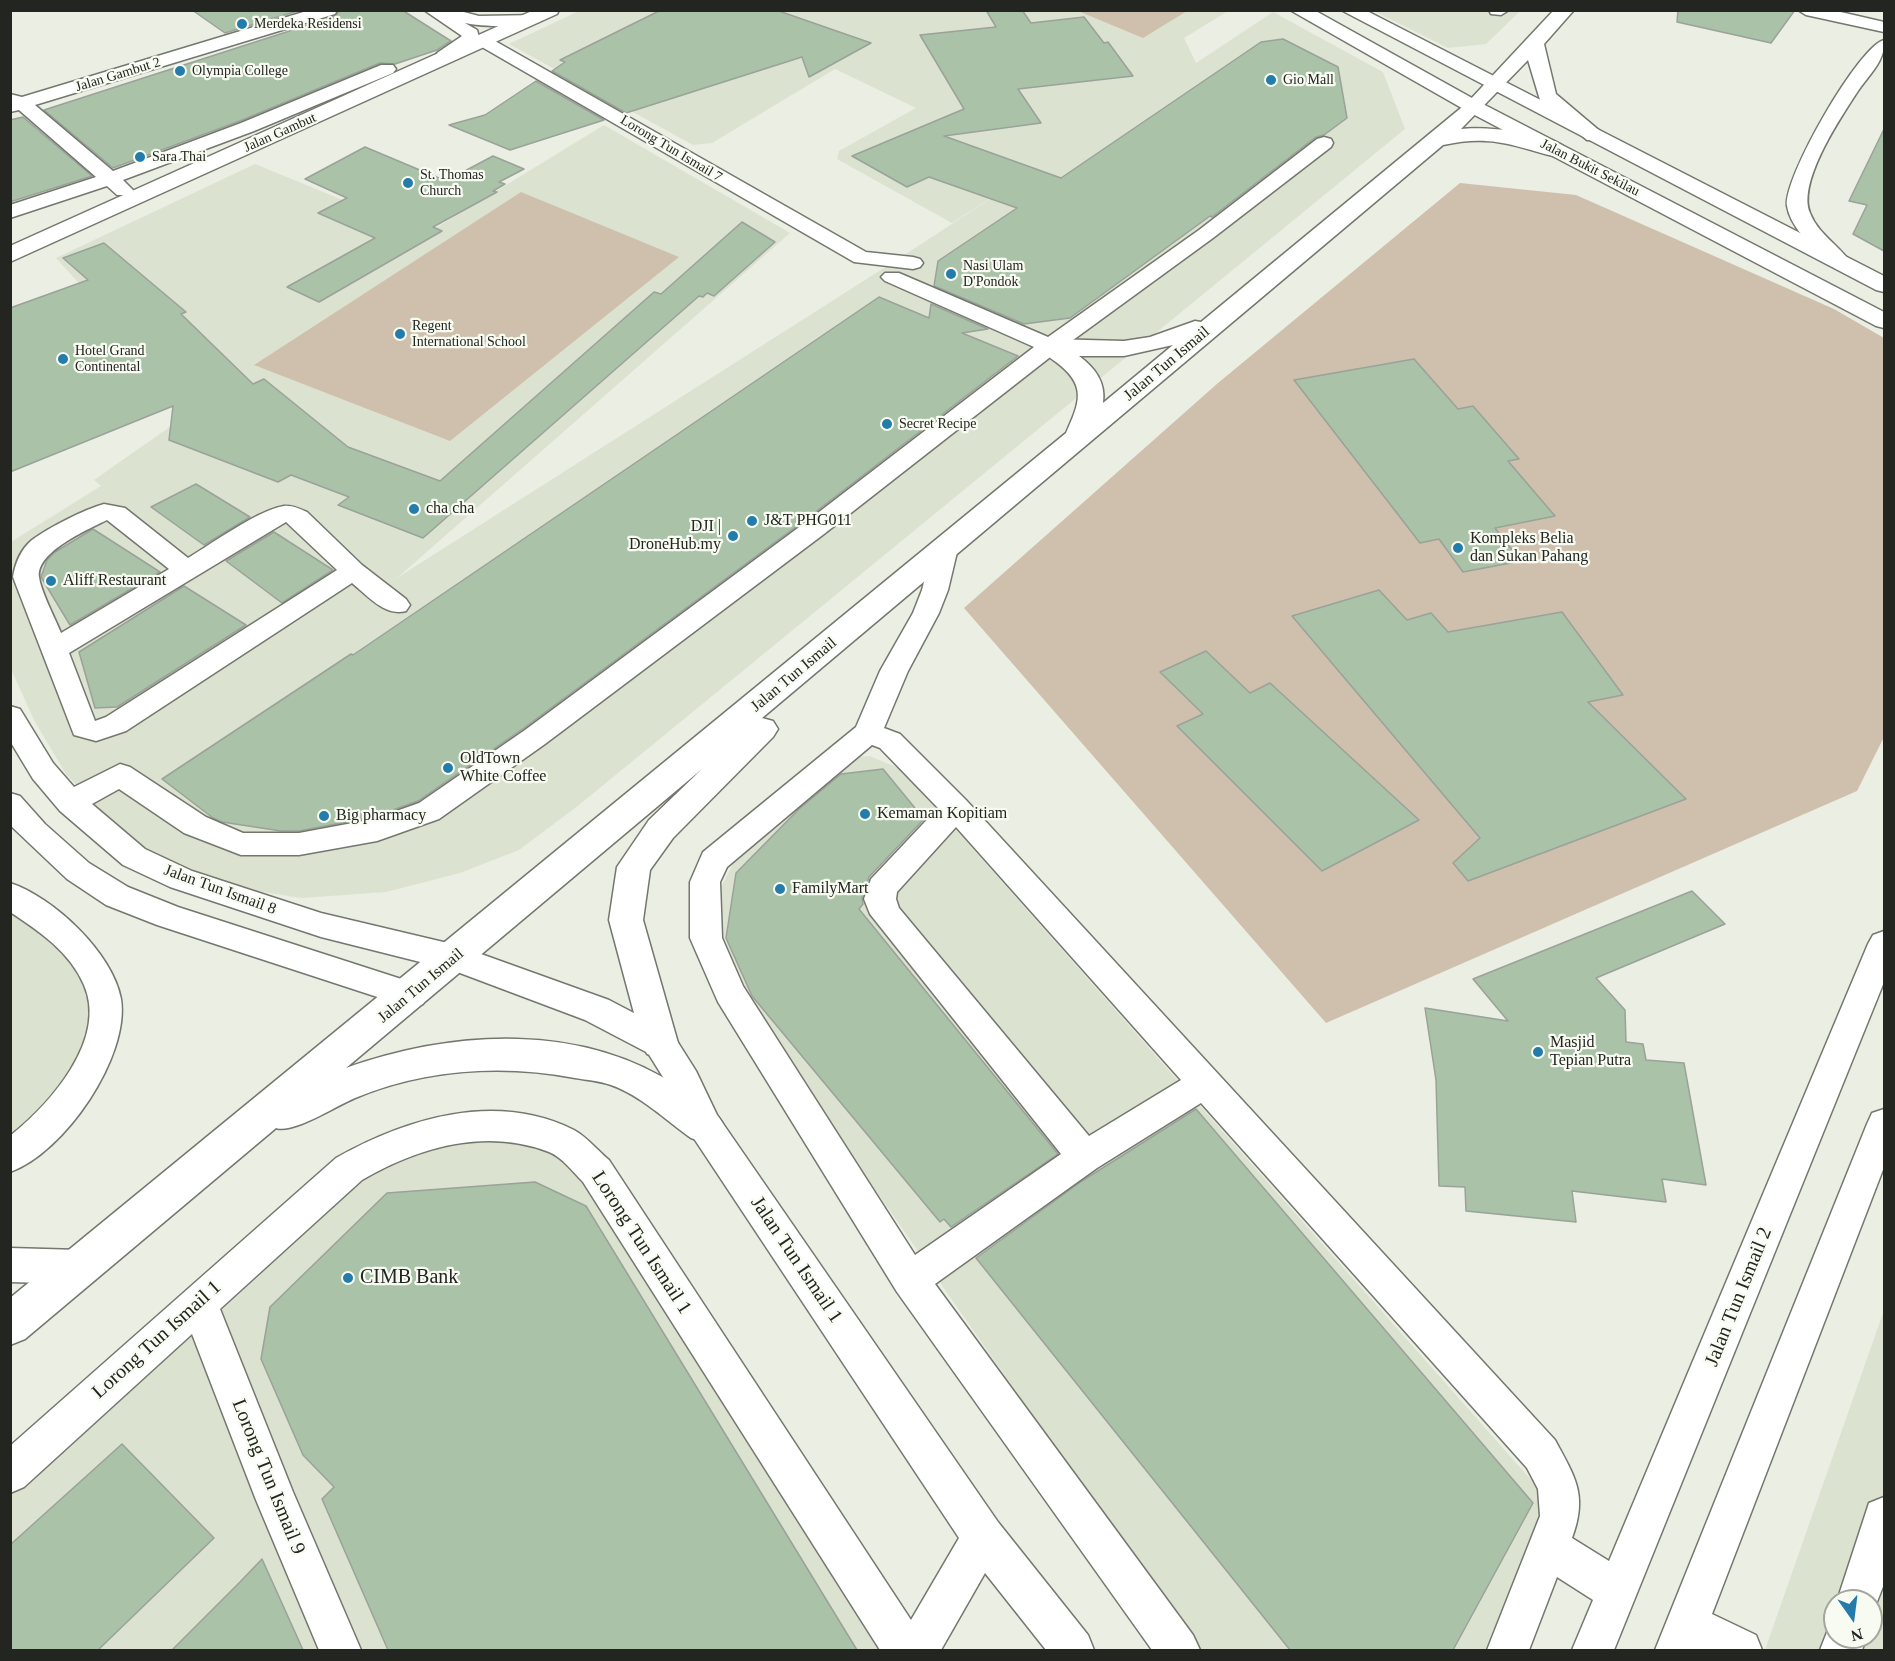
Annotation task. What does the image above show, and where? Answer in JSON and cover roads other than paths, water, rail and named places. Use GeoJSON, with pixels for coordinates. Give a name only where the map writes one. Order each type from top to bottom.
{"type":"FeatureCollection","features":[{"type":"Feature","properties":{"kind":"main road","name":"Jalan Bukit Sekilau"},"geometry":{"type":"LineString","coordinates":[[1299,10],[1474,107],[1884,321]]}},
{"type":"Feature","properties":{"kind":"main road","name":"Jalan Bukit Sekilau"},"geometry":{"type":"LineString","coordinates":[[1350,10],[1884,285]]}},
{"type":"Feature","properties":{"kind":"main road","name":"Jalan Tun Ismail"},"geometry":{"type":"LineString","coordinates":[[10,1326],[456,958],[1435,141],[1474,107],[1565,10]]}},
{"type":"Feature","properties":{"kind":"main road","name":"Jalan Gambut"},"geometry":{"type":"LineString","coordinates":[[10,255],[134,199],[310,111],[370,85],[418,70],[541,15]]}},
{"type":"Feature","properties":{"kind":"main road"},"geometry":{"type":"LineString","coordinates":[[1534,44],[1547,96],[1594,136]]}},
{"type":"Feature","properties":{"kind":"main road"},"geometry":{"type":"LineString","coordinates":[[1435,141],[1461,133],[1494,132],[1528,139],[1557,151]]}},
{"type":"Feature","properties":{"kind":"main road"},"geometry":{"type":"LineString","coordinates":[[1050,346],[1107,351],[1130,350],[1167,341],[1227,314]]}},
{"type":"Feature","properties":{"kind":"main road"},"geometry":{"type":"LineString","coordinates":[[1050,346],[1075,363],[1091,383],[1092,406],[1076,440]]}},
{"type":"Feature","properties":{"kind":"main road"},"geometry":{"type":"LineString","coordinates":[[660,1043],[626,920],[634,867],[661,829],[765,725],[778,689]]}},
{"type":"Feature","properties":{"kind":"main road"},"geometry":{"type":"LineString","coordinates":[[227,1145],[288,1112],[388,1070],[432,1059],[487,1052],[560,1058],[620,1073],[705,1126]]}},
{"type":"Feature","properties":{"kind":"street","name":"Jalan Gambut 2"},"geometry":{"type":"LineString","coordinates":[[15,103],[329,10]]}},
{"type":"Feature","properties":{"kind":"street"},"geometry":{"type":"LineString","coordinates":[[418,70],[469,39],[471,34],[432,10]]}},
{"type":"Feature","properties":{"kind":"street"},"geometry":{"type":"LineString","coordinates":[[441,10],[479,21],[541,15]]}},
{"type":"Feature","properties":{"kind":"street"},"geometry":{"type":"LineString","coordinates":[[1806,10],[1884,27]]}},
{"type":"Feature","properties":{"kind":"street","name":"Lorong Tun Ismail 7"},"geometry":{"type":"LineString","coordinates":[[482,41],[861,258],[913,263]]}},
{"type":"Feature","properties":{"kind":"street"},"geometry":{"type":"LineString","coordinates":[[1841,263],[1811,232],[1797,207],[1795,192],[1818,143],[1869,60],[1884,45]]}},
{"type":"Feature","properties":{"kind":"street"},"geometry":{"type":"LineString","coordinates":[[370,85],[387,69]]}},
{"type":"Feature","properties":{"kind":"street"},"geometry":{"type":"LineString","coordinates":[[15,103],[134,199]]}},
{"type":"Feature","properties":{"kind":"street"},"geometry":{"type":"LineString","coordinates":[[10,212],[111,180],[310,111]]}},
{"type":"Feature","properties":{"kind":"street"},"geometry":{"type":"LineString","coordinates":[[70,803],[120,775],[195,825],[241,844],[299,844],[366,832],[429,811],[477,779],[815,528],[1050,346],[1206,234],[1324,143]]}},
{"type":"Feature","properties":{"kind":"street"},"geometry":{"type":"LineString","coordinates":[[861,258],[885,282],[1050,346]]}},
{"type":"Feature","properties":{"kind":"street"},"geometry":{"type":"LineString","coordinates":[[186,568],[116,514],[104,512],[40,547],[18,579],[53,650],[84,728],[96,731],[117,724],[353,571]]}},
{"type":"Feature","properties":{"kind":"street"},"geometry":{"type":"LineString","coordinates":[[53,650],[186,568],[275,517],[287,513],[298,518],[353,571],[397,605]]}},
{"type":"Feature","properties":{"kind":"street"},"geometry":{"type":"LineString","coordinates":[[945,548],[936,590],[926,613],[894,670],[868,733],[714,860],[705,882],[706,938],[730,993],[910,1281],[1178,1650]]}},
{"type":"Feature","properties":{"kind":"street","name":"Jalan Tun Ismail 8"},"geometry":{"type":"LineString","coordinates":[[10,716],[43,771],[70,803],[135,856],[181,879],[321,925],[456,958]]}},
{"type":"Feature","properties":{"kind":"street"},"geometry":{"type":"LineString","coordinates":[[868,733],[890,741],[956,808],[1541,1454],[1558,1486],[1560,1516],[1508,1650]]}},
{"type":"Feature","properties":{"kind":"street"},"geometry":{"type":"LineString","coordinates":[[10,804],[34,832],[78,871],[117,896],[168,916],[411,994]]}},
{"type":"Feature","properties":{"kind":"street"},"geometry":{"type":"LineString","coordinates":[[956,808],[882,888],[880,899],[886,914],[1085,1158]]}},
{"type":"Feature","properties":{"kind":"street"},"geometry":{"type":"LineString","coordinates":[[10,895],[61,932],[80,951],[102,987],[105,1003],[99,1040],[75,1090],[60,1113],[10,1156]]}},
{"type":"Feature","properties":{"kind":"street","name":"Jalan Tun Ismail 2"},"geometry":{"type":"LineString","coordinates":[[1593,1650],[1884,944]]}},
{"type":"Feature","properties":{"kind":"street"},"geometry":{"type":"LineString","coordinates":[[456,958],[597,1010],[660,1043]]}},
{"type":"Feature","properties":{"kind":"street","name":"Jalan Tun Ismail 1"},"geometry":{"type":"LineString","coordinates":[[660,1043],[684,1081],[705,1126],[983,1537],[1073,1650]]}},
{"type":"Feature","properties":{"kind":"street"},"geometry":{"type":"LineString","coordinates":[[910,1281],[1085,1158],[1206,1082]]}},
{"type":"Feature","properties":{"kind":"street"},"geometry":{"type":"LineString","coordinates":[[1741,1650],[1681,1637],[1884,1124]]}},
{"type":"Feature","properties":{"kind":"street","name":"Lorong Tun Ismail 1"},"geometry":{"type":"LineString","coordinates":[[10,1473],[349,1169],[375,1153],[427,1133],[474,1126],[513,1126],[563,1141],[596,1171],[905,1650]]}},
{"type":"Feature","properties":{"kind":"street"},"geometry":{"type":"LineString","coordinates":[[10,1265],[80,1267]]}},
{"type":"Feature","properties":{"kind":"street","name":"Lorong Tun Ismail 9"},"geometry":{"type":"LineString","coordinates":[[198,1303],[276,1500],[340,1650]]}},
{"type":"Feature","properties":{"kind":"street"},"geometry":{"type":"LineString","coordinates":[[1862,1589],[1884,1518]]}},
{"type":"Feature","properties":{"kind":"street"},"geometry":{"type":"LineString","coordinates":[[917,1650],[983,1537]]}},
{"type":"Feature","properties":{"kind":"street"},"geometry":{"type":"LineString","coordinates":[[1549,1547],[1617,1590]]}},
{"type":"Feature","properties":{"kind":"place","name":"Merdeka Residensi"},"geometry":{"type":"Point","coordinates":[242,24]}},
{"type":"Feature","properties":{"kind":"place","name":"Olympia College"},"geometry":{"type":"Point","coordinates":[180,71]}},
{"type":"Feature","properties":{"kind":"place","name":"Gio Mall"},"geometry":{"type":"Point","coordinates":[1271,80]}},
{"type":"Feature","properties":{"kind":"place","name":"Sara Thai"},"geometry":{"type":"Point","coordinates":[140,157]}},
{"type":"Feature","properties":{"kind":"place","name":"St. Thomas Church"},"geometry":{"type":"Point","coordinates":[408,183]}},
{"type":"Feature","properties":{"kind":"place","name":"Nasi Ulam D'Pondok"},"geometry":{"type":"Point","coordinates":[951,274]}},
{"type":"Feature","properties":{"kind":"place","name":"Regent International School"},"geometry":{"type":"Point","coordinates":[400,334]}},
{"type":"Feature","properties":{"kind":"place","name":"Hotel Grand Continental"},"geometry":{"type":"Point","coordinates":[63,359]}},
{"type":"Feature","properties":{"kind":"place","name":"Secret Recipe"},"geometry":{"type":"Point","coordinates":[887,424]}},
{"type":"Feature","properties":{"kind":"place","name":"cha cha"},"geometry":{"type":"Point","coordinates":[414,509]}},
{"type":"Feature","properties":{"kind":"place","name":"J&T PHG011"},"geometry":{"type":"Point","coordinates":[752,521]}},
{"type":"Feature","properties":{"kind":"place","name":"DJI | DroneHub.my"},"geometry":{"type":"Point","coordinates":[733,536]}},
{"type":"Feature","properties":{"kind":"place","name":"Kompleks Belia dan Sukan Pahang"},"geometry":{"type":"Point","coordinates":[1458,548]}},
{"type":"Feature","properties":{"kind":"place","name":"Aliff Restaurant"},"geometry":{"type":"Point","coordinates":[51,581]}},
{"type":"Feature","properties":{"kind":"place","name":"OldTown White Coffee"},"geometry":{"type":"Point","coordinates":[448,768]}},
{"type":"Feature","properties":{"kind":"place","name":"Kemaman Kopitiam"},"geometry":{"type":"Point","coordinates":[865,814]}},
{"type":"Feature","properties":{"kind":"place","name":"Big pharmacy"},"geometry":{"type":"Point","coordinates":[324,816]}},
{"type":"Feature","properties":{"kind":"place","name":"FamilyMart"},"geometry":{"type":"Point","coordinates":[780,889]}},
{"type":"Feature","properties":{"kind":"place","name":"Masjid Tepian Putra"},"geometry":{"type":"Point","coordinates":[1538,1052]}},
{"type":"Feature","properties":{"kind":"place","name":"CIMB Bank"},"geometry":{"type":"Point","coordinates":[348,1278]}}]}
